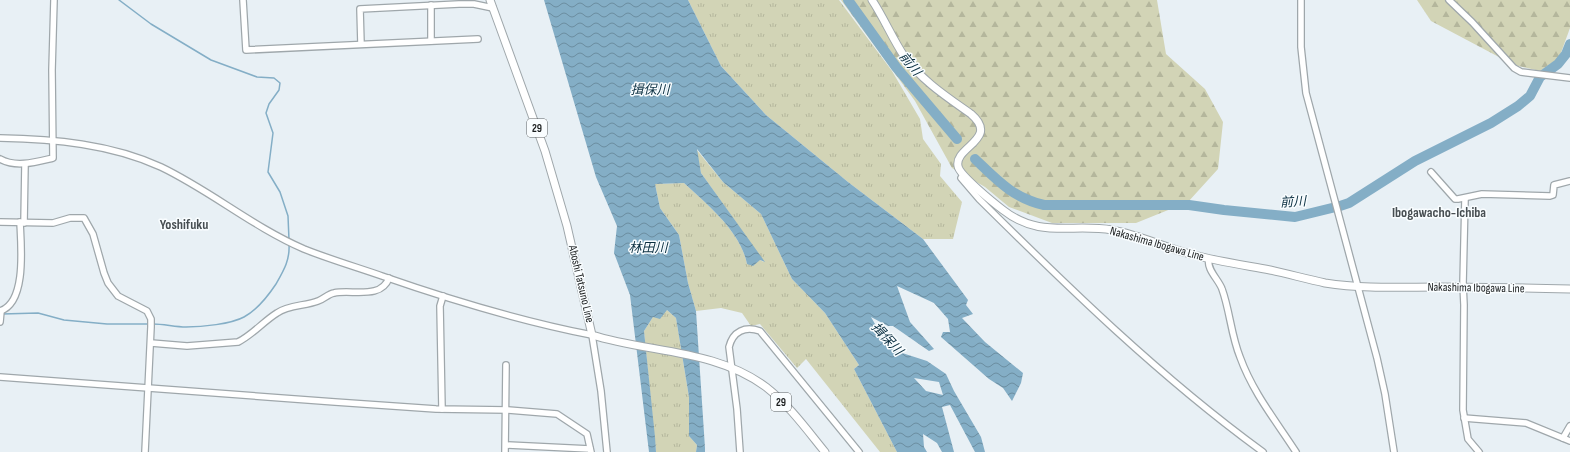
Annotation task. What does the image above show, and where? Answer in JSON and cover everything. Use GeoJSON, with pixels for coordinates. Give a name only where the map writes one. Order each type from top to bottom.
{"type":"FeatureCollection","features":[{"type":"Feature","properties":{"kind":"main road","name":"Aboshi Tatsuno Line"},"geometry":{"type":"LineString","coordinates":[[490,0],[547,158],[567,226],[595,336],[684,354],[728,367],[766,387],[797,416],[826,452]]}},
{"type":"Feature","properties":{"kind":"main road"},"geometry":{"type":"LineString","coordinates":[[872,0],[882,15],[893,38],[906,58],[922,77],[934,88],[976,118],[980,127],[979,137],[962,155],[958,162],[959,171],[963,175]]}},
{"type":"Feature","properties":{"kind":"main road","name":"Nakashima Ibogawa Line"},"geometry":{"type":"LineString","coordinates":[[963,175],[1005,212],[1030,225],[1055,230],[1093,228],[1112,230],[1209,259],[1325,282],[1357,286],[1570,290]]}},
{"type":"Feature","properties":{"kind":"street"},"geometry":{"type":"LineString","coordinates":[[0,159],[25,164],[54,158],[52,140],[54,0]]}},
{"type":"Feature","properties":{"kind":"street"},"geometry":{"type":"LineString","coordinates":[[243,0],[246,50],[478,39]]}},
{"type":"Feature","properties":{"kind":"street"},"geometry":{"type":"LineString","coordinates":[[1300,0],[1301,47],[1306,93],[1385,394],[1394,452]]}},
{"type":"Feature","properties":{"kind":"street"},"geometry":{"type":"LineString","coordinates":[[1449,0],[1494,46],[1507,63],[1521,72],[1570,78]]}},
{"type":"Feature","properties":{"kind":"street"},"geometry":{"type":"LineString","coordinates":[[361,44],[360,9],[474,4],[493,8]]}},
{"type":"Feature","properties":{"kind":"street"},"geometry":{"type":"LineString","coordinates":[[431,5],[431,41]]}},
{"type":"Feature","properties":{"kind":"street"},"geometry":{"type":"LineString","coordinates":[[0,138],[52,140],[85,144],[119,153],[160,167],[187,181],[255,225],[305,249],[513,318],[595,336],[607,452]]}},
{"type":"Feature","properties":{"kind":"street"},"geometry":{"type":"LineString","coordinates":[[1,320],[1,311],[15,299],[18,292],[25,164]]}},
{"type":"Feature","properties":{"kind":"street"},"geometry":{"type":"LineString","coordinates":[[1431,172],[1455,199],[1466,199],[1482,194],[1550,196],[1552,195],[1554,185],[1570,181]]}},
{"type":"Feature","properties":{"kind":"street"},"geometry":{"type":"LineString","coordinates":[[963,175],[961,178],[974,194],[1110,327],[1186,392],[1263,452]]}},
{"type":"Feature","properties":{"kind":"street"},"geometry":{"type":"LineString","coordinates":[[1466,199],[1463,287],[1462,410],[1468,439],[1479,452]]}},
{"type":"Feature","properties":{"kind":"street"},"geometry":{"type":"LineString","coordinates":[[0,222],[53,223],[70,218],[84,218],[93,234],[108,282],[118,296],[147,311],[151,319],[151,343],[145,452]]}},
{"type":"Feature","properties":{"kind":"street"},"geometry":{"type":"LineString","coordinates":[[1209,259],[1209,267],[1224,294],[1239,355],[1246,373],[1266,408],[1296,452]]}},
{"type":"Feature","properties":{"kind":"street"},"geometry":{"type":"LineString","coordinates":[[151,343],[187,346],[238,342],[245,339],[259,324],[277,312],[310,304],[335,292],[358,293],[382,289],[387,284],[389,278]]}},
{"type":"Feature","properties":{"kind":"street"},"geometry":{"type":"LineString","coordinates":[[442,409],[440,306],[443,296]]}},
{"type":"Feature","properties":{"kind":"street"},"geometry":{"type":"LineString","coordinates":[[740,452],[736,402],[728,367],[729,347],[731,339],[741,330],[751,328],[760,331],[859,452]]}},
{"type":"Feature","properties":{"kind":"street"},"geometry":{"type":"LineString","coordinates":[[504,452],[506,445],[506,365]]}},
{"type":"Feature","properties":{"kind":"street"},"geometry":{"type":"LineString","coordinates":[[0,377],[442,409],[506,410],[557,414],[587,434],[590,451],[506,445]]}},
{"type":"Feature","properties":{"kind":"street"},"geometry":{"type":"LineString","coordinates":[[1464,418],[1526,423],[1570,441]]}},
{"type":"Feature","properties":{"kind":"street"},"geometry":{"type":"LineString","coordinates":[[1564,438],[1570,426]]}},
{"type":"Feature","properties":{"kind":"green space"},"geometry":{"type":"Polygon","coordinates":[[[688,0],[839,0],[892,71],[920,119],[923,139],[941,164],[940,176],[962,202],[953,239],[923,239],[848,182],[766,115],[721,66],[688,0]]]}},
{"type":"Feature","properties":{"kind":"green space"},"geometry":{"type":"Polygon","coordinates":[[[841,0],[1157,0],[1166,54],[1205,89],[1223,122],[1218,169],[1188,202],[1136,223],[1052,223],[1009,207],[985,187],[952,168],[915,101],[841,0]]]}},
{"type":"Feature","properties":{"kind":"green space"},"geometry":{"type":"Polygon","coordinates":[[[1417,0],[1570,0],[1570,28],[1559,58],[1540,71],[1514,65],[1431,21],[1417,0]]]}},
{"type":"Feature","properties":{"kind":"green space"},"geometry":{"type":"Polygon","coordinates":[[[696,149],[723,182],[761,214],[792,279],[825,313],[859,365],[854,369],[897,452],[880,452],[806,359],[797,368],[760,324],[751,326],[742,313],[721,308],[696,311],[688,283],[679,235],[660,208],[655,184],[684,183],[722,219],[738,241],[744,252],[747,264],[760,260],[764,262],[701,173],[696,149]]]}},
{"type":"Feature","properties":{"kind":"green space"},"geometry":{"type":"Polygon","coordinates":[[[667,310],[676,318],[689,397],[689,436],[697,445],[696,452],[656,452],[644,331],[653,317],[667,310]]]}},
{"type":"Feature","properties":{"kind":"water","name":"揖保川"},"geometry":{"type":"Polygon","coordinates":[[[544,0],[688,0],[721,66],[766,115],[848,182],[923,239],[968,300],[966,305],[973,314],[962,318],[985,342],[1023,373],[1021,383],[1012,401],[1003,388],[989,379],[941,337],[943,332],[950,332],[948,319],[934,303],[897,286],[910,322],[934,349],[929,351],[893,326],[888,326],[871,317],[879,331],[896,351],[927,361],[946,374],[954,391],[981,437],[985,452],[975,452],[950,405],[942,407],[954,452],[942,452],[937,443],[923,434],[924,447],[927,452],[897,452],[854,369],[859,365],[825,313],[792,279],[761,214],[723,182],[697,149],[701,173],[765,262],[760,260],[753,266],[747,264],[744,252],[738,241],[722,219],[684,183],[655,184],[660,208],[679,235],[688,283],[696,311],[705,452],[696,452],[697,445],[689,436],[689,397],[676,318],[667,310],[660,319],[653,317],[644,331],[656,452],[649,452],[630,295],[614,253],[617,226],[596,177],[544,0]],[[914,378],[926,391],[943,395],[939,382],[914,378]]]}},
{"type":"Feature","properties":{"kind":"waterway"},"geometry":{"type":"LineString","coordinates":[[119,0],[151,24],[211,60],[257,77],[274,78],[280,83],[279,90],[269,104],[266,113],[273,133],[268,172],[280,192],[288,216],[289,240]]}},
{"type":"Feature","properties":{"kind":"waterway","name":"前川"},"geometry":{"type":"LineString","coordinates":[[848,0],[896,67],[957,139]]}},
{"type":"Feature","properties":{"kind":"waterway","name":"前川"},"geometry":{"type":"LineString","coordinates":[[975,159],[998,181],[1014,193],[1023,198],[1044,205],[1189,205],[1295,217],[1349,203],[1415,161],[1491,123],[1518,106],[1530,96],[1540,77],[1558,64],[1566,54],[1570,44]]}},
{"type":"Feature","properties":{"kind":"waterway"},"geometry":{"type":"LineString","coordinates":[[153,324],[182,327],[216,325],[244,317],[262,302],[276,284],[287,260],[289,244]]}},
{"type":"Feature","properties":{"kind":"waterway"},"geometry":{"type":"LineString","coordinates":[[2,314],[38,313],[64,320],[107,324],[149,324]]}},
{"type":"Feature","properties":{"kind":"district","name":"Ibogawacho-Ichiba"},"geometry":{"type":"Point","coordinates":[1439,212]}},
{"type":"Feature","properties":{"kind":"district","name":"Yoshifuku"},"geometry":{"type":"Point","coordinates":[184,224]}},
{"type":"Feature","properties":{"kind":"water label","name":"林田川"},"geometry":{"type":"Point","coordinates":[648,248]}}]}
